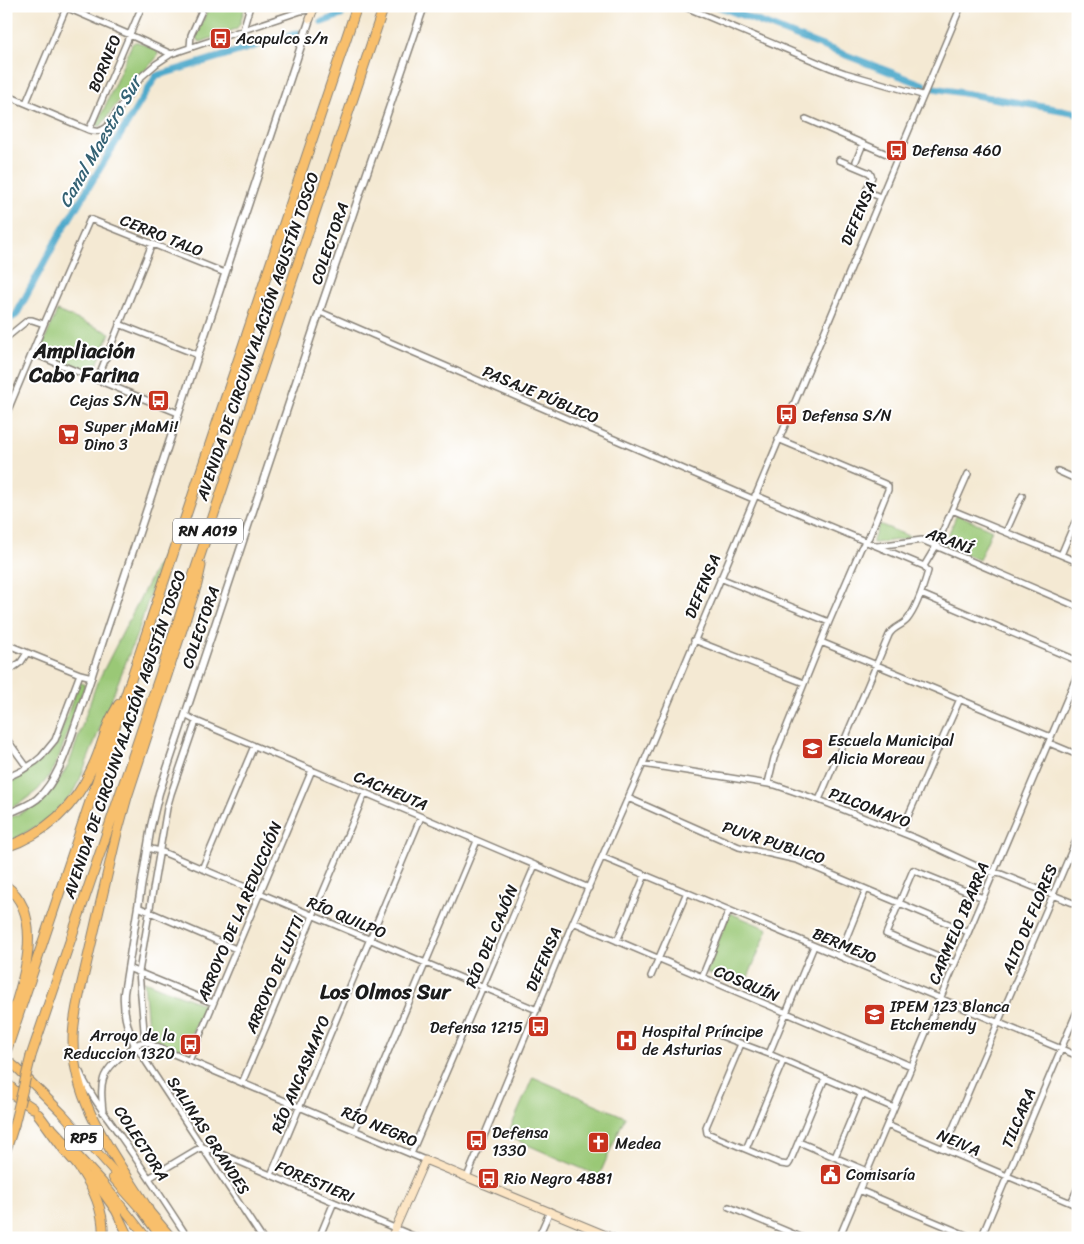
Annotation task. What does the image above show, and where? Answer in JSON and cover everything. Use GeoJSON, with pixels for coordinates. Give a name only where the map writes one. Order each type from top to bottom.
{"type":"FeatureCollection","features":[{"type":"Feature","properties":{"kind":"highway","name":"AVENIDA DE CIRCUNVALACIÓN AGUSTÍN TOSCO"},"geometry":{"type":"LineString","coordinates":[[6,1052],[8,1034],[131,679],[357,6]]}},
{"type":"Feature","properties":{"kind":"highway","name":"AVENIDA DE CIRCUNVALACIÓN AGUSTÍN TOSCO"},"geometry":{"type":"LineString","coordinates":[[6,1150],[10,1126],[31,1056],[384,6]]}},
{"type":"Feature","properties":{"kind":"highway"},"geometry":{"type":"LineString","coordinates":[[148,1209],[116,1160],[92,1117],[82,1094],[73,1047],[76,1013],[122,813],[198,584],[208,531]]}},
{"type":"Feature","properties":{"kind":"highway"},"geometry":{"type":"LineString","coordinates":[[6,847],[25,840],[43,829],[61,814],[76,797],[92,768],[109,722],[131,679]]}},
{"type":"Feature","properties":{"kind":"highway"},"geometry":{"type":"LineString","coordinates":[[6,886],[23,906],[27,920],[28,935],[28,949],[23,977],[8,1034]]}},
{"type":"Feature","properties":{"kind":"highway"},"geometry":{"type":"LineString","coordinates":[[6,1090],[36,1111],[78,1166],[95,1196],[102,1216],[103,1238]]}},
{"type":"Feature","properties":{"kind":"main road"},"geometry":{"type":"LineString","coordinates":[[310,19],[314,8]]}},
{"type":"Feature","properties":{"kind":"main road","name":"RP5"},"geometry":{"type":"LineString","coordinates":[[6,1059],[63,1114],[172,1238]]}},
{"type":"Feature","properties":{"kind":"main road"},"geometry":{"type":"LineString","coordinates":[[17,1068],[38,1095],[136,1204],[161,1238]]}},
{"type":"Feature","properties":{"kind":"main road","name":"RP5"},"geometry":{"type":"LineString","coordinates":[[6,1082],[76,1153],[147,1238]]}},
{"type":"Feature","properties":{"kind":"main road"},"geometry":{"type":"LineString","coordinates":[[76,1153],[116,1210],[129,1238]]}},
{"type":"Feature","properties":{"kind":"main road"},"geometry":{"type":"LineString","coordinates":[[391,1238],[426,1160]]}},
{"type":"Feature","properties":{"kind":"main road","name":"RÍO NEGRO"},"geometry":{"type":"LineString","coordinates":[[426,1160],[614,1238]]}},
{"type":"Feature","properties":{"kind":"street","name":"BORNEO"},"geometry":{"type":"LineString","coordinates":[[89,130],[142,6]]}},
{"type":"Feature","properties":{"kind":"street"},"geometry":{"type":"LineString","coordinates":[[190,47],[191,35],[204,6]]}},
{"type":"Feature","properties":{"kind":"street"},"geometry":{"type":"LineString","coordinates":[[244,30],[250,6]]}},
{"type":"Feature","properties":{"kind":"street","name":"COLECTORA"},"geometry":{"type":"LineString","coordinates":[[188,1238],[112,1122],[103,1112],[102,1084],[107,1070],[135,1045],[124,1011],[124,993],[151,826],[159,793],[424,6]]}},
{"type":"Feature","properties":{"kind":"street"},"geometry":{"type":"LineString","coordinates":[[683,6],[831,68],[922,95]]}},
{"type":"Feature","properties":{"kind":"street","name":"DEFENSA"},"geometry":{"type":"LineString","coordinates":[[467,1177],[574,922],[643,764],[922,95],[961,6]]}},
{"type":"Feature","properties":{"kind":"street"},"geometry":{"type":"LineString","coordinates":[[26,103],[65,7],[171,54]]}},
{"type":"Feature","properties":{"kind":"street"},"geometry":{"type":"LineString","coordinates":[[6,95],[89,130],[102,131],[107,127],[141,76],[171,54],[301,10],[314,8]]}},
{"type":"Feature","properties":{"kind":"street"},"geometry":{"type":"LineString","coordinates":[[6,814],[37,799],[63,760],[310,19]]}},
{"type":"Feature","properties":{"kind":"street"},"geometry":{"type":"LineString","coordinates":[[806,119],[896,158]]}},
{"type":"Feature","properties":{"kind":"street"},"geometry":{"type":"LineString","coordinates":[[856,161],[863,144]]}},
{"type":"Feature","properties":{"kind":"street"},"geometry":{"type":"LineString","coordinates":[[839,160],[870,173],[872,177],[866,191],[880,197]]}},
{"type":"Feature","properties":{"kind":"street","name":"CERRO TALO"},"geometry":{"type":"LineString","coordinates":[[44,324],[90,219],[226,273]]}},
{"type":"Feature","properties":{"kind":"street"},"geometry":{"type":"LineString","coordinates":[[97,380],[152,244]]}},
{"type":"Feature","properties":{"kind":"street","name":"PASAJE PÚBLICO"},"geometry":{"type":"LineString","coordinates":[[320,312],[754,497]]}},
{"type":"Feature","properties":{"kind":"street"},"geometry":{"type":"LineString","coordinates":[[6,338],[28,320],[44,324],[6,415]]}},
{"type":"Feature","properties":{"kind":"street"},"geometry":{"type":"LineString","coordinates":[[119,324],[198,355]]}},
{"type":"Feature","properties":{"kind":"street"},"geometry":{"type":"LineString","coordinates":[[32,353],[178,414]]}},
{"type":"Feature","properties":{"kind":"street"},"geometry":{"type":"LineString","coordinates":[[768,783],[774,758],[804,683],[861,548],[869,537],[888,490],[888,486],[885,484],[778,439]]}},
{"type":"Feature","properties":{"kind":"street"},"geometry":{"type":"LineString","coordinates":[[1058,472],[1078,480]]}},
{"type":"Feature","properties":{"kind":"street"},"geometry":{"type":"LineString","coordinates":[[924,566],[936,546],[968,474]]}},
{"type":"Feature","properties":{"kind":"street"},"geometry":{"type":"LineString","coordinates":[[1006,532],[1022,496]]}},
{"type":"Feature","properties":{"kind":"street","name":"ARANÍ"},"geometry":{"type":"LineString","coordinates":[[754,497],[876,546],[922,540],[1078,607]]}},
{"type":"Feature","properties":{"kind":"street"},"geometry":{"type":"LineString","coordinates":[[952,510],[1078,562]]}},
{"type":"Feature","properties":{"kind":"street"},"geometry":{"type":"LineString","coordinates":[[1061,555],[1075,522]]}},
{"type":"Feature","properties":{"kind":"street"},"geometry":{"type":"LineString","coordinates":[[819,800],[890,632],[908,620],[921,594],[928,571],[924,566],[876,546]]}},
{"type":"Feature","properties":{"kind":"street"},"geometry":{"type":"LineString","coordinates":[[720,578],[829,622]]}},
{"type":"Feature","properties":{"kind":"street"},"geometry":{"type":"LineString","coordinates":[[921,594],[1078,661]]}},
{"type":"Feature","properties":{"kind":"street"},"geometry":{"type":"LineString","coordinates":[[694,640],[804,683]]}},
{"type":"Feature","properties":{"kind":"street"},"geometry":{"type":"LineString","coordinates":[[821,642],[960,699],[1050,740],[1078,755]]}},
{"type":"Feature","properties":{"kind":"street"},"geometry":{"type":"LineString","coordinates":[[6,644],[92,677]]}},
{"type":"Feature","properties":{"kind":"street"},"geometry":{"type":"LineString","coordinates":[[6,673],[21,662],[27,653]]}},
{"type":"Feature","properties":{"kind":"street","name":"CARMELO IBARRA"},"geometry":{"type":"LineString","coordinates":[[839,1238],[1078,673]]}},
{"type":"Feature","properties":{"kind":"street"},"geometry":{"type":"LineString","coordinates":[[6,778],[41,757],[55,740],[80,674]]}},
{"type":"Feature","properties":{"kind":"street"},"geometry":{"type":"LineString","coordinates":[[901,832],[960,699]]}},
{"type":"Feature","properties":{"kind":"street","name":"CACHEUTA"},"geometry":{"type":"LineString","coordinates":[[185,715],[589,888]]}},
{"type":"Feature","properties":{"kind":"street"},"geometry":{"type":"LineString","coordinates":[[135,1045],[145,1042],[139,972],[167,808],[196,721]]}},
{"type":"Feature","properties":{"kind":"street"},"geometry":{"type":"LineString","coordinates":[[6,738],[27,767]]}},
{"type":"Feature","properties":{"kind":"street"},"geometry":{"type":"LineString","coordinates":[[202,869],[254,746]]}},
{"type":"Feature","properties":{"kind":"street","name":"PILCOMAYO"},"geometry":{"type":"LineString","coordinates":[[643,764],[768,783],[819,800],[901,832],[987,871],[1001,874],[1078,905]]}},
{"type":"Feature","properties":{"kind":"street","name":"ARROYO DE LA REDUCCIÓN"},"geometry":{"type":"LineString","coordinates":[[189,1061],[312,770]]}},
{"type":"Feature","properties":{"kind":"street","name":"ARROYO DE LUTTI"},"geometry":{"type":"LineString","coordinates":[[242,1083],[365,793]]}},
{"type":"Feature","properties":{"kind":"street","name":"PUVR PUBLICO"},"geometry":{"type":"LineString","coordinates":[[628,798],[739,847],[797,860],[968,932]]}},
{"type":"Feature","properties":{"kind":"street","name":"RÍO ANCASMAYO"},"geometry":{"type":"LineString","coordinates":[[271,1175],[421,817]]}},
{"type":"Feature","properties":{"kind":"street","name":"ALTO DE FLORES"},"geometry":{"type":"LineString","coordinates":[[944,1149],[1078,836]]}},
{"type":"Feature","properties":{"kind":"street"},"geometry":{"type":"LineString","coordinates":[[355,1130],[477,841]]}},
{"type":"Feature","properties":{"kind":"street","name":"RÍO QUILPO"},"geometry":{"type":"LineString","coordinates":[[147,848],[160,851],[537,1010]]}},
{"type":"Feature","properties":{"kind":"street","name":"BERMEJO"},"geometry":{"type":"LineString","coordinates":[[602,857],[1078,1056]]}},
{"type":"Feature","properties":{"kind":"street","name":"RÍO DEL CAJÓN"},"geometry":{"type":"LineString","coordinates":[[411,1154],[534,865]]}},
{"type":"Feature","properties":{"kind":"street"},"geometry":{"type":"LineString","coordinates":[[955,963],[886,934],[913,870],[983,898]]}},
{"type":"Feature","properties":{"kind":"street"},"geometry":{"type":"LineString","coordinates":[[617,941],[645,875]]}},
{"type":"Feature","properties":{"kind":"street"},"geometry":{"type":"LineString","coordinates":[[839,956],[866,889]]}},
{"type":"Feature","properties":{"kind":"street"},"geometry":{"type":"LineString","coordinates":[[651,976],[687,892]]}},
{"type":"Feature","properties":{"kind":"street"},"geometry":{"type":"LineString","coordinates":[[138,906],[236,949]]}},
{"type":"Feature","properties":{"kind":"street"},"geometry":{"type":"LineString","coordinates":[[702,977],[729,910]]}},
{"type":"Feature","properties":{"kind":"street","name":"COSQUÍN"},"geometry":{"type":"LineString","coordinates":[[574,922],[912,1066]]}},
{"type":"Feature","properties":{"kind":"street"},"geometry":{"type":"LineString","coordinates":[[769,1054],[814,946]]}},
{"type":"Feature","properties":{"kind":"street"},"geometry":{"type":"LineString","coordinates":[[128,968],[213,1003]]}},
{"type":"Feature","properties":{"kind":"street","name":"TILCARA"},"geometry":{"type":"LineString","coordinates":[[981,1238],[1078,1009]]}},
{"type":"Feature","properties":{"kind":"street"},"geometry":{"type":"LineString","coordinates":[[721,1036],[769,1054],[894,1108]]}},
{"type":"Feature","properties":{"kind":"street","name":"RÍO NEGRO"},"geometry":{"type":"LineString","coordinates":[[145,1042],[426,1160]]}},
{"type":"Feature","properties":{"kind":"street"},"geometry":{"type":"LineString","coordinates":[[741,1044],[706,1127],[709,1134],[785,1165],[790,1162],[799,1142],[824,1078]]}},
{"type":"Feature","properties":{"kind":"street","name":"SALINAS GRANDES"},"geometry":{"type":"LineString","coordinates":[[135,1045],[262,1238]]}},
{"type":"Feature","properties":{"kind":"street"},"geometry":{"type":"LineString","coordinates":[[73,1047],[85,1084],[103,1112]]}},
{"type":"Feature","properties":{"kind":"street"},"geometry":{"type":"LineString","coordinates":[[746,1149],[783,1061]]}},
{"type":"Feature","properties":{"kind":"street"},"geometry":{"type":"LineString","coordinates":[[834,1157],[861,1095]]}},
{"type":"Feature","properties":{"kind":"street","name":"NEIVA"},"geometry":{"type":"LineString","coordinates":[[887,1125],[1078,1206]]}},
{"type":"Feature","properties":{"kind":"street"},"geometry":{"type":"LineString","coordinates":[[799,1142],[867,1171]]}},
{"type":"Feature","properties":{"kind":"street"},"geometry":{"type":"LineString","coordinates":[[149,1178],[196,1150],[203,1148]]}},
{"type":"Feature","properties":{"kind":"street","name":"FORESTIERI"},"geometry":{"type":"LineString","coordinates":[[203,1148],[212,1150],[418,1238]]}},
{"type":"Feature","properties":{"kind":"street"},"geometry":{"type":"LineString","coordinates":[[1071,1203],[1078,1187]]}},
{"type":"Feature","properties":{"kind":"street"},"geometry":{"type":"LineString","coordinates":[[859,1190],[973,1238]]}},
{"type":"Feature","properties":{"kind":"street"},"geometry":{"type":"LineString","coordinates":[[319,1238],[334,1202]]}},
{"type":"Feature","properties":{"kind":"street"},"geometry":{"type":"LineString","coordinates":[[729,1207],[803,1238]]}},
{"type":"Feature","properties":{"kind":"street"},"geometry":{"type":"LineString","coordinates":[[538,1238],[550,1211]]}},
{"type":"Feature","properties":{"kind":"green space"},"geometry":{"type":"Polygon","coordinates":[[[209,6],[245,6],[240,24],[236,29],[201,42],[196,37],[209,6]]]}},
{"type":"Feature","properties":{"kind":"green space"},"geometry":{"type":"Polygon","coordinates":[[[135,42],[157,50],[158,53],[153,62],[128,89],[101,126],[98,126],[132,44],[135,42]]]}},
{"type":"Feature","properties":{"kind":"green space"},"geometry":{"type":"Polygon","coordinates":[[[57,311],[110,333],[93,373],[89,374],[42,354],[42,347],[57,311]]]}},
{"type":"Feature","properties":{"kind":"green space"},"geometry":{"type":"Polygon","coordinates":[[[957,514],[992,530],[979,560],[944,545],[957,514]]]}},
{"type":"Feature","properties":{"kind":"green space"},"geometry":{"type":"Polygon","coordinates":[[[879,524],[913,538],[873,543],[879,524]]]}},
{"type":"Feature","properties":{"kind":"green space"},"geometry":{"type":"Polygon","coordinates":[[[163,553],[139,629],[80,779],[72,794],[48,819],[6,843],[6,819],[41,802],[55,787],[69,764],[96,685],[163,553]]]}},
{"type":"Feature","properties":{"kind":"green space"},"geometry":{"type":"Polygon","coordinates":[[[79,682],[85,685],[60,754],[50,775],[38,790],[22,802],[6,810],[6,783],[16,780],[56,746],[79,682]]]}},
{"type":"Feature","properties":{"kind":"green space"},"geometry":{"type":"Polygon","coordinates":[[[730,913],[768,929],[744,987],[706,972],[730,913]]]}},
{"type":"Feature","properties":{"kind":"green space"},"geometry":{"type":"Polygon","coordinates":[[[144,981],[205,1005],[183,1051],[149,1038],[144,981]]]}},
{"type":"Feature","properties":{"kind":"green space"},"geometry":{"type":"Polygon","coordinates":[[[533,1077],[625,1117],[599,1176],[507,1136],[533,1077]]]}},
{"type":"Feature","properties":{"kind":"waterway","name":"Canal Maestro Sur"},"geometry":{"type":"LineString","coordinates":[[718,6],[924,85]]}},
{"type":"Feature","properties":{"kind":"waterway","name":"Canal Maestro Sur"},"geometry":{"type":"LineString","coordinates":[[322,22],[341,15]]}},
{"type":"Feature","properties":{"kind":"waterway","name":"Canal Maestro Sur"},"geometry":{"type":"LineString","coordinates":[[6,321],[16,315],[57,239],[156,76],[298,33]]}},
{"type":"Feature","properties":{"kind":"waterway","name":"Canal Maestro Sur"},"geometry":{"type":"LineString","coordinates":[[934,88],[1078,113]]}},
{"type":"Feature","properties":{"kind":"place","name":"Acapulco s/n"},"geometry":{"type":"Point","coordinates":[220,38]}},
{"type":"Feature","properties":{"kind":"place","name":"Defensa 460"},"geometry":{"type":"Point","coordinates":[896,150]}},
{"type":"Feature","properties":{"kind":"place","name":"Cejas S/N"},"geometry":{"type":"Point","coordinates":[158,400]}},
{"type":"Feature","properties":{"kind":"place","name":"Defensa S/N"},"geometry":{"type":"Point","coordinates":[786,415]}},
{"type":"Feature","properties":{"kind":"place","name":"Super ¡MaMi! Dino 3"},"geometry":{"type":"Point","coordinates":[68,435]}},
{"type":"Feature","properties":{"kind":"place","name":"Escuela Municipal Alicia Moreau"},"geometry":{"type":"Point","coordinates":[812,749]}},
{"type":"Feature","properties":{"kind":"place","name":"IPEM 123 Blanca Etchemendy"},"geometry":{"type":"Point","coordinates":[874,1015]}},
{"type":"Feature","properties":{"kind":"place","name":"Defensa 1215"},"geometry":{"type":"Point","coordinates":[539,1027]}},
{"type":"Feature","properties":{"kind":"place","name":"Hospital Príncipe de Asturias"},"geometry":{"type":"Point","coordinates":[626,1040]}},
{"type":"Feature","properties":{"kind":"place","name":"Arroyo de la Reduccion 1320"},"geometry":{"type":"Point","coordinates":[191,1044]}},
{"type":"Feature","properties":{"kind":"place","name":"Defensa 1330"},"geometry":{"type":"Point","coordinates":[476,1141]}},
{"type":"Feature","properties":{"kind":"place","name":"Medea"},"geometry":{"type":"Point","coordinates":[599,1143]}},
{"type":"Feature","properties":{"kind":"place","name":"Comisaría"},"geometry":{"type":"Point","coordinates":[830,1174]}},
{"type":"Feature","properties":{"kind":"place","name":"Rio Negro 4881"},"geometry":{"type":"Point","coordinates":[488,1178]}},
{"type":"Feature","properties":{"kind":"district","name":"Ampliación Cabo Farina"},"geometry":{"type":"Point","coordinates":[84,363]}},
{"type":"Feature","properties":{"kind":"district","name":"Los Olmos Sur"},"geometry":{"type":"Point","coordinates":[385,992]}}]}
